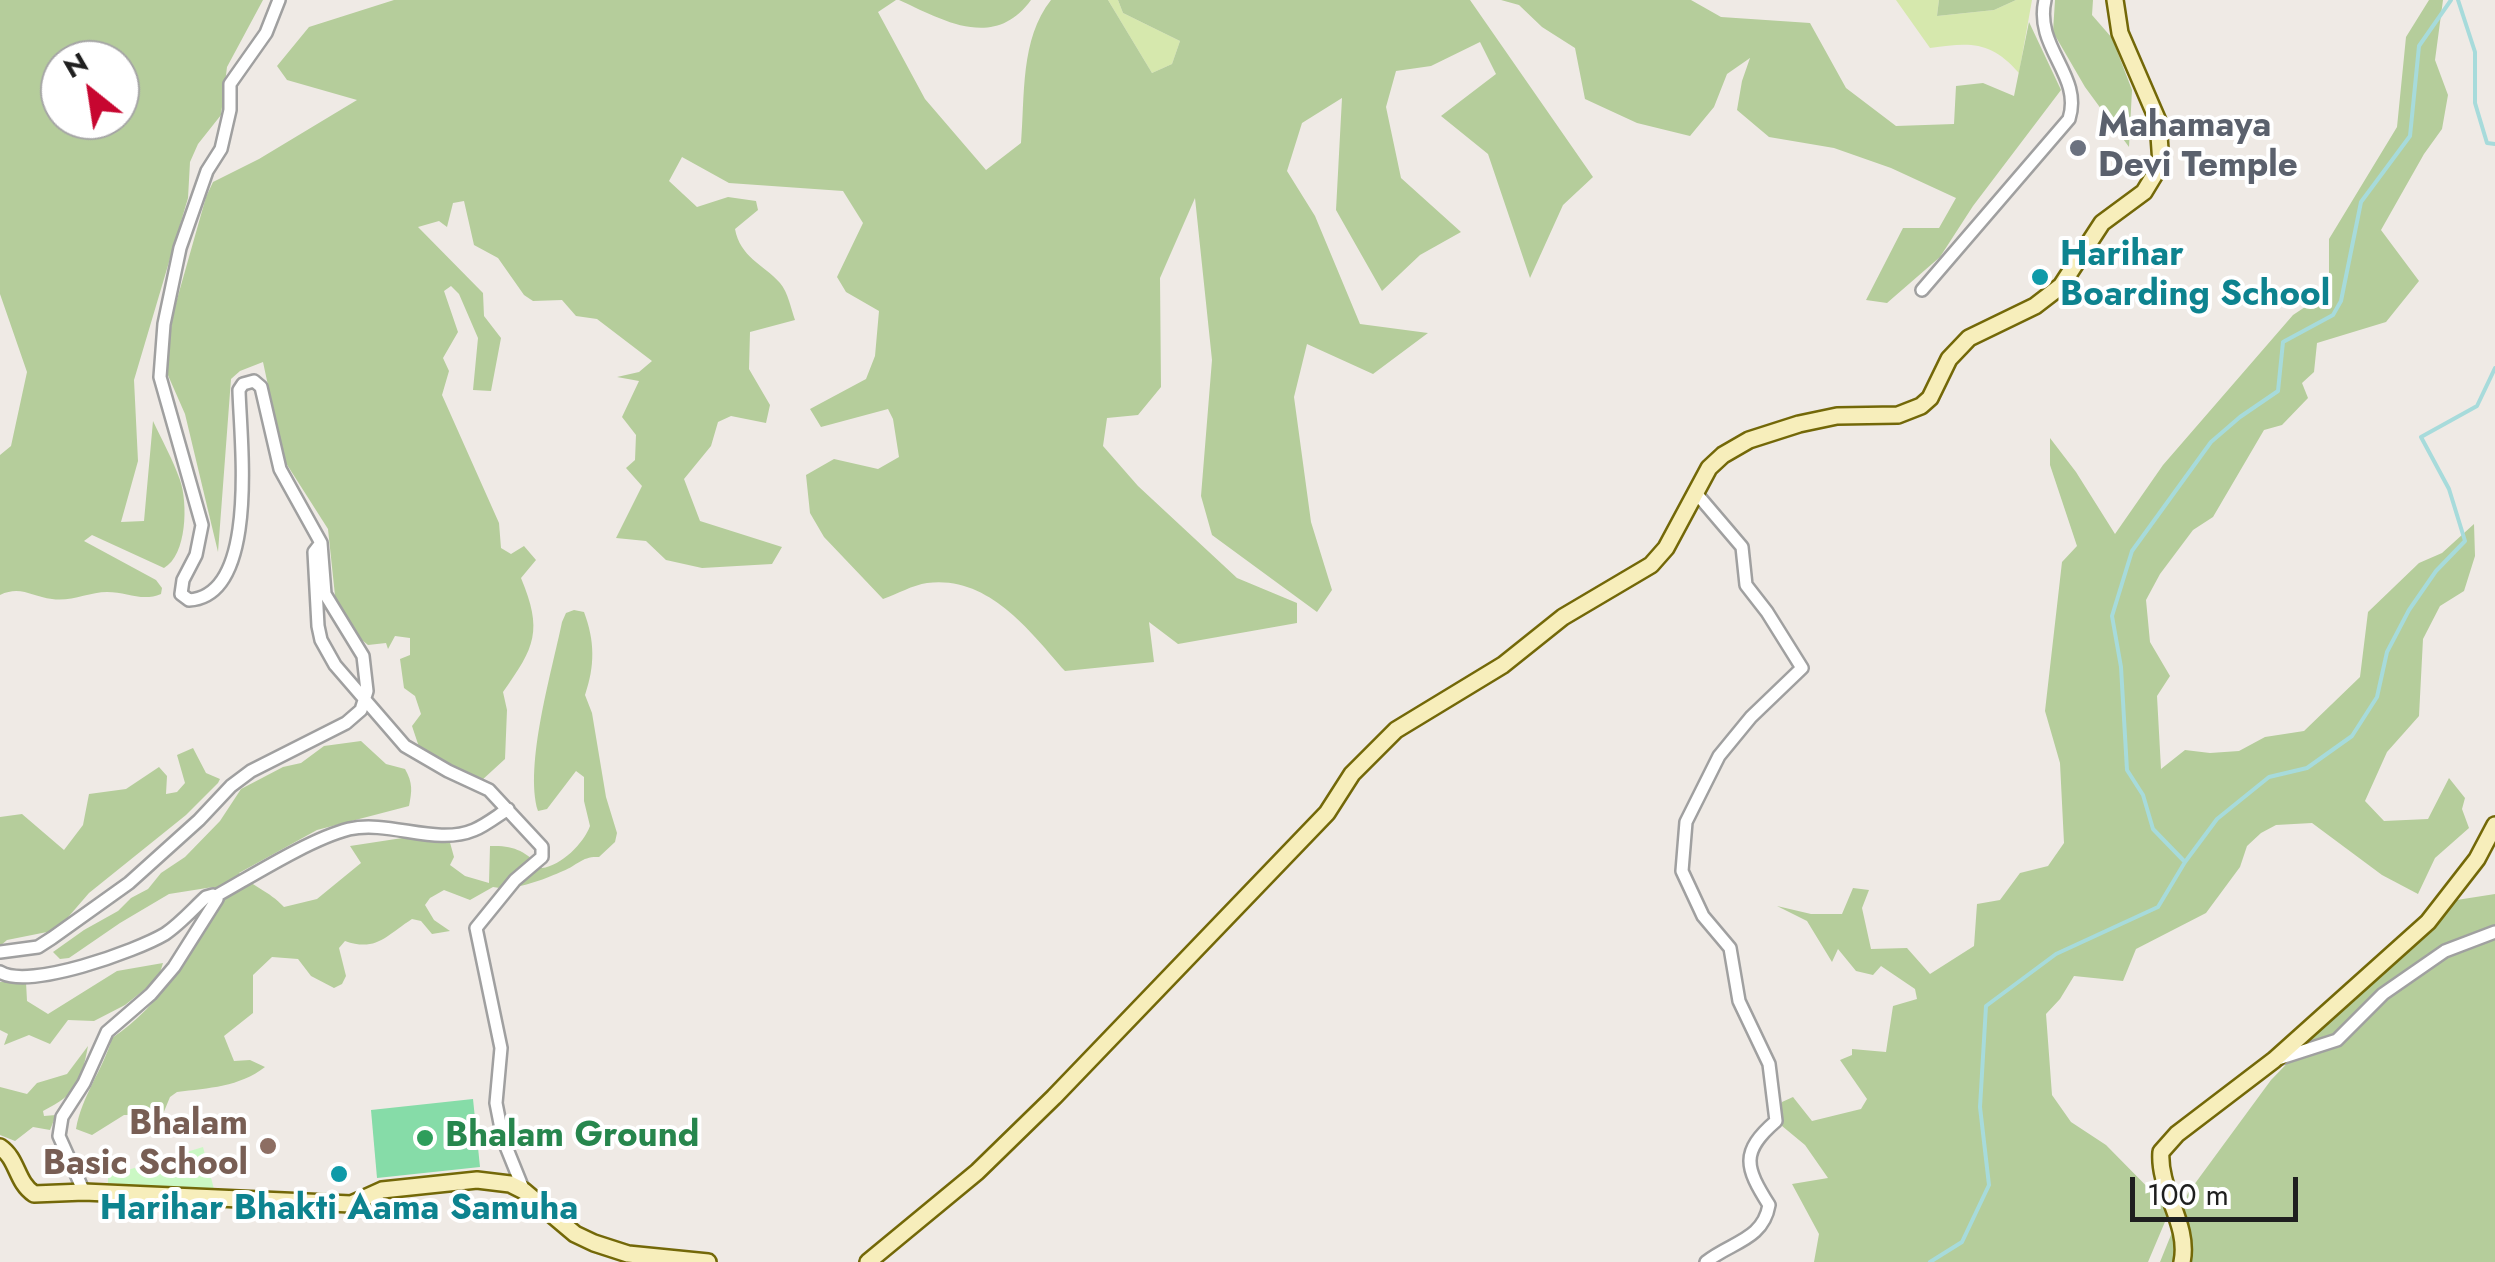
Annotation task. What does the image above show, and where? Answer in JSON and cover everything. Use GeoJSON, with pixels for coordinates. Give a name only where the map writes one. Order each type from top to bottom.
{"type":"FeatureCollection","features":[{"type":"Feature","properties":{"kind":"main road"},"geometry":{"type":"LineString","coordinates":[[868,1262],[977,1172],[1054,1097],[1327,814],[1370,753],[1396,730],[1503,665],[1563,617],[1651,566],[1666,548],[1714,463],[1749,440],[1837,416],[1898,414],[1921,406],[1930,398],[1958,347],[1981,330],[2021,314],[2051,296],[2069,276],[2102,224],[2153,182],[2161,164],[2158,121],[2120,34],[2115,0]]}},
{"type":"Feature","properties":{"kind":"main road"},"geometry":{"type":"LineString","coordinates":[[2182,1262],[2183,1240],[2162,1172],[2161,1152],[2177,1134],[2274,1060],[2428,922],[2477,859],[2495,826]]}},
{"type":"Feature","properties":{"kind":"main road"},"geometry":{"type":"LineString","coordinates":[[0,1146],[34,1194],[84,1192],[351,1204],[382,1190],[462,1181],[510,1184],[524,1191],[574,1234],[594,1243],[628,1254],[708,1262]]}},
{"type":"Feature","properties":{"kind":"street"},"geometry":{"type":"LineString","coordinates":[[0,952],[38,947],[52,938],[129,883],[200,820],[231,786],[346,723],[358,714],[365,700],[363,656],[325,594],[321,543],[280,469],[261,387],[254,382],[247,382],[239,390],[242,504],[236,548],[215,590],[197,600],[181,594],[182,580],[196,556],[202,525],[160,377],[164,324],[180,248],[207,171],[221,149],[230,110],[230,84],[266,32],[279,0]]}},
{"type":"Feature","properties":{"kind":"street"},"geometry":{"type":"LineString","coordinates":[[1922,290],[2069,119],[2072,94],[2046,42],[2042,12],[2045,0]]}},
{"type":"Feature","properties":{"kind":"street"},"geometry":{"type":"LineString","coordinates":[[1696,493],[1742,547],[1746,586],[1768,612],[1802,668],[1770,697],[1718,756],[1686,822],[1682,871],[1703,916],[1730,948],[1739,1001],[1770,1064],[1776,1121],[1758,1137],[1749,1154],[1750,1176],[1768,1205],[1766,1220],[1757,1232],[1706,1262]]}},
{"type":"Feature","properties":{"kind":"street"},"geometry":{"type":"LineString","coordinates":[[321,543],[314,552],[321,640],[336,665],[405,746],[489,790],[542,847],[542,857],[515,880],[476,928],[501,1048],[496,1104],[503,1139],[524,1191]]}},
{"type":"Feature","properties":{"kind":"street"},"geometry":{"type":"LineString","coordinates":[[0,972],[17,979],[57,974],[161,936],[206,897],[216,896],[350,829],[396,827],[453,834],[473,831],[508,810]]}},
{"type":"Feature","properties":{"kind":"street"},"geometry":{"type":"LineString","coordinates":[[84,1192],[59,1136],[62,1118],[84,1083],[106,1032],[152,994],[174,967],[216,904],[216,896]]}},
{"type":"Feature","properties":{"kind":"street"},"geometry":{"type":"LineString","coordinates":[[2274,1060],[2337,1040],[2384,994],[2445,951],[2495,932]]}},
{"type":"Feature","properties":{"kind":"green space"},"geometry":{"type":"Polygon","coordinates":[[[0,0],[263,0],[227,67],[221,115],[198,144],[190,162],[188,198],[134,380],[138,461],[121,522],[144,521],[153,421],[183,490],[181,541],[172,561],[164,568],[92,535],[84,541],[156,580],[161,594],[141,597],[107,592],[59,600],[20,591],[0,595],[0,455],[11,446],[27,372],[0,294],[0,0]]]}},
{"type":"Feature","properties":{"kind":"green space"},"geometry":{"type":"Polygon","coordinates":[[[394,0],[896,0],[878,12],[925,99],[986,170],[1021,143],[1029,50],[1041,15],[1051,0],[1108,0],[1152,73],[1172,64],[1180,41],[1123,13],[1118,0],[1470,0],[1593,177],[1563,205],[1530,278],[1488,154],[1441,116],[1496,74],[1480,42],[1431,66],[1396,71],[1386,107],[1401,178],[1461,232],[1420,255],[1382,291],[1336,210],[1342,98],[1302,123],[1287,171],[1315,216],[1360,324],[1428,333],[1373,374],[1307,344],[1294,397],[1311,522],[1332,590],[1317,612],[1212,535],[1201,496],[1212,360],[1195,198],[1160,278],[1161,387],[1138,415],[1107,418],[1103,446],[1138,486],[1237,578],[1297,603],[1297,623],[1178,644],[1149,622],[1154,662],[1065,671],[1022,623],[969,588],[927,583],[883,599],[824,537],[810,513],[806,475],[834,459],[878,469],[899,457],[888,409],[821,427],[810,409],[866,379],[875,356],[879,311],[846,292],[837,277],[863,223],[843,191],[729,183],[682,157],[669,181],[697,207],[728,197],[756,201],[758,210],[735,229],[738,239],[747,253],[783,287],[795,320],[750,332],[749,369],[770,405],[766,423],[731,416],[718,422],[711,446],[684,479],[700,521],[782,547],[772,564],[702,568],[666,560],[646,541],[616,538],[642,486],[626,468],[635,460],[636,435],[622,417],[639,381],[617,377],[639,372],[652,361],[597,319],[576,316],[562,300],[533,301],[524,295],[498,258],[474,245],[464,201],[453,203],[447,227],[439,221],[418,227],[483,293],[484,316],[501,338],[491,391],[473,390],[478,338],[459,294],[451,286],[444,291],[458,332],[443,358],[449,371],[442,395],[499,523],[501,548],[511,554],[524,546],[536,560],[521,578],[532,612],[529,650],[503,692],[507,710],[505,759],[481,781],[436,773],[421,753],[412,726],[421,714],[415,696],[404,688],[400,659],[410,655],[410,638],[395,636],[388,649],[386,643],[368,645],[346,627],[336,605],[328,529],[284,460],[263,362],[231,379],[218,552],[185,414],[167,373],[172,317],[213,182],[357,100],[287,80],[277,66],[309,27],[394,0]]]}},
{"type":"Feature","properties":{"kind":"green space"},"geometry":{"type":"Polygon","coordinates":[[[899,0],[1031,0],[1017,15],[985,28],[950,22],[899,0]]]}},
{"type":"Feature","properties":{"kind":"green space"},"geometry":{"type":"Polygon","coordinates":[[[1108,0],[1118,0],[1123,13],[1180,41],[1172,64],[1152,73],[1108,0]]]}},
{"type":"Feature","properties":{"kind":"green space"},"geometry":{"type":"Polygon","coordinates":[[[1501,0],[1691,0],[1721,17],[1810,23],[1846,88],[1896,126],[1954,124],[1956,86],[1983,83],[2014,96],[2029,22],[2061,90],[1973,206],[1940,257],[1887,303],[1866,300],[1903,228],[1939,228],[1956,198],[1891,168],[1834,148],[1769,137],[1737,110],[1750,58],[1727,74],[1714,107],[1690,136],[1637,123],[1585,99],[1575,48],[1542,27],[1519,5],[1501,0]]]}},
{"type":"Feature","properties":{"kind":"green space"},"geometry":{"type":"Polygon","coordinates":[[[1896,0],[1939,0],[1937,16],[1994,10],[2016,0],[2032,0],[2019,73],[1999,55],[1979,46],[1930,48],[1896,0]]]}},
{"type":"Feature","properties":{"kind":"green space"},"geometry":{"type":"Polygon","coordinates":[[[1939,0],[2016,0],[1994,10],[1937,16],[1939,0]]]}},
{"type":"Feature","properties":{"kind":"green space"},"geometry":{"type":"Polygon","coordinates":[[[2055,0],[2093,0],[2092,15],[2112,38],[2132,90],[2129,147],[2085,87],[2053,32],[2055,0]]]}},
{"type":"Feature","properties":{"kind":"green space"},"geometry":{"type":"Polygon","coordinates":[[[2429,0],[2443,0],[2435,60],[2448,95],[2442,129],[2381,230],[2419,281],[2386,322],[2317,343],[2314,372],[2302,383],[2308,398],[2282,425],[2264,430],[2213,517],[2193,530],[2146,600],[2150,642],[2170,676],[2157,696],[2161,769],[2185,750],[2239,751],[2265,737],[2304,731],[2360,677],[2368,612],[2419,563],[2442,553],[2474,524],[2475,556],[2464,591],[2440,606],[2423,639],[2419,716],[2387,752],[2365,801],[2384,821],[2428,819],[2449,778],[2465,798],[2462,809],[2469,828],[2435,858],[2418,894],[2382,875],[2312,823],[2276,825],[2247,846],[2240,867],[2206,913],[2136,949],[2123,981],[2074,976],[2046,1014],[2052,1095],[2071,1122],[2106,1145],[2170,1210],[2148,1262],[1814,1262],[1819,1234],[1792,1184],[1828,1178],[1805,1145],[1776,1121],[1782,1102],[1793,1097],[1812,1121],[1861,1109],[1867,1099],[1840,1060],[1852,1055],[1852,1049],[1886,1052],[1893,1006],[1917,999],[1915,989],[1881,966],[1873,975],[1856,971],[1838,949],[1832,962],[1807,921],[1777,906],[1811,914],[1842,914],[1853,888],[1869,890],[1862,908],[1871,949],[1907,948],[1930,974],[1974,946],[1977,904],[2000,900],[2020,873],[2048,866],[2064,843],[2060,763],[2045,711],[2062,562],[2077,546],[2050,465],[2050,438],[2115,534],[2163,465],[2293,315],[2329,291],[2329,239],[2397,127],[2406,37],[2429,0]]]}},
{"type":"Feature","properties":{"kind":"green space"},"geometry":{"type":"Polygon","coordinates":[[[584,612],[592,643],[591,674],[585,695],[617,833],[615,842],[599,857],[584,859],[529,884],[493,887],[470,900],[444,890],[425,905],[434,920],[450,931],[432,934],[421,921],[412,919],[373,943],[345,941],[339,948],[346,976],[334,988],[311,976],[298,959],[272,957],[253,975],[253,1013],[224,1036],[234,1061],[250,1060],[265,1067],[234,1083],[177,1092],[170,1097],[163,1114],[147,1124],[124,1115],[92,1135],[76,1129],[112,1038],[161,992],[225,899],[213,887],[169,894],[69,958],[60,959],[53,952],[118,911],[185,857],[220,821],[241,789],[283,767],[301,763],[324,746],[361,741],[386,764],[405,769],[409,779],[409,806],[317,830],[239,873],[284,907],[317,899],[361,863],[350,846],[422,835],[449,839],[454,857],[450,865],[465,876],[489,883],[490,846],[519,850],[542,868],[557,863],[577,846],[590,826],[584,777],[576,771],[547,809],[538,811],[534,769],[562,622],[566,613],[584,612]]]}},
{"type":"Feature","properties":{"kind":"green space"},"geometry":{"type":"Polygon","coordinates":[[[193,748],[206,773],[220,779],[218,783],[186,815],[89,893],[57,930],[7,940],[0,946],[0,817],[22,814],[64,850],[83,825],[89,794],[126,789],[159,767],[167,776],[166,794],[177,792],[185,783],[177,755],[193,748]]]}},
{"type":"Feature","properties":{"kind":"green space"},"geometry":{"type":"Polygon","coordinates":[[[2495,894],[2495,1262],[2160,1262],[2188,1193],[2271,1080],[2444,902],[2495,894]]]}},
{"type":"Feature","properties":{"kind":"green space"},"geometry":{"type":"Polygon","coordinates":[[[163,963],[158,979],[125,1005],[94,1021],[68,1020],[50,1044],[29,1035],[4,1045],[8,1034],[0,1030],[0,982],[26,982],[27,1001],[48,1014],[117,971],[163,963]]]}},
{"type":"Feature","properties":{"kind":"green space"},"geometry":{"type":"Polygon","coordinates":[[[88,1046],[76,1086],[43,1111],[44,1116],[56,1115],[50,1130],[33,1127],[15,1141],[0,1135],[0,1087],[27,1094],[37,1083],[67,1074],[88,1046]]]}},
{"type":"Feature","properties":{"kind":"green space","name":"Bhalam Ground"},"geometry":{"type":"Polygon","coordinates":[[[473,1099],[480,1167],[377,1178],[371,1110],[473,1099]]]}},
{"type":"Feature","properties":{"kind":"green space"},"geometry":{"type":"Polygon","coordinates":[[[203,1147],[215,1193],[108,1183],[108,1176],[203,1147]]]}},
{"type":"Feature","properties":{"kind":"waterway"},"geometry":{"type":"LineString","coordinates":[[1930,1262],[1962,1242],[1989,1185],[1980,1107],[1986,1006],[2056,954],[2158,907],[2185,862],[2153,829],[2143,795],[2127,770],[2121,667],[2112,616],[2132,551],[2211,442],[2278,391],[2283,342],[2333,315],[2341,301],[2361,202],[2410,136],[2419,46],[2451,0]]}},
{"type":"Feature","properties":{"kind":"waterway"},"geometry":{"type":"LineString","coordinates":[[2458,0],[2475,52],[2475,103],[2487,143],[2495,144]]}},
{"type":"Feature","properties":{"kind":"waterway"},"geometry":{"type":"LineString","coordinates":[[2185,862],[2217,819],[2269,777],[2307,768],[2352,736],[2377,697],[2387,652],[2409,610],[2436,571],[2465,541],[2449,489],[2421,437],[2477,406],[2495,368]]}},
{"type":"Feature","properties":{"kind":"place","name":"Mahamaya Devi Temple"},"geometry":{"type":"Point","coordinates":[2078,148]}},
{"type":"Feature","properties":{"kind":"place","name":"Harihar Boarding School"},"geometry":{"type":"Point","coordinates":[2040,277]}},
{"type":"Feature","properties":{"kind":"place","name":"Bhalam Ground"},"geometry":{"type":"Point","coordinates":[425,1138]}},
{"type":"Feature","properties":{"kind":"place","name":"Bhalam Basic School"},"geometry":{"type":"Point","coordinates":[268,1146]}},
{"type":"Feature","properties":{"kind":"place","name":"Harihar Bhakti Aama Samuha"},"geometry":{"type":"Point","coordinates":[339,1174]}}]}
